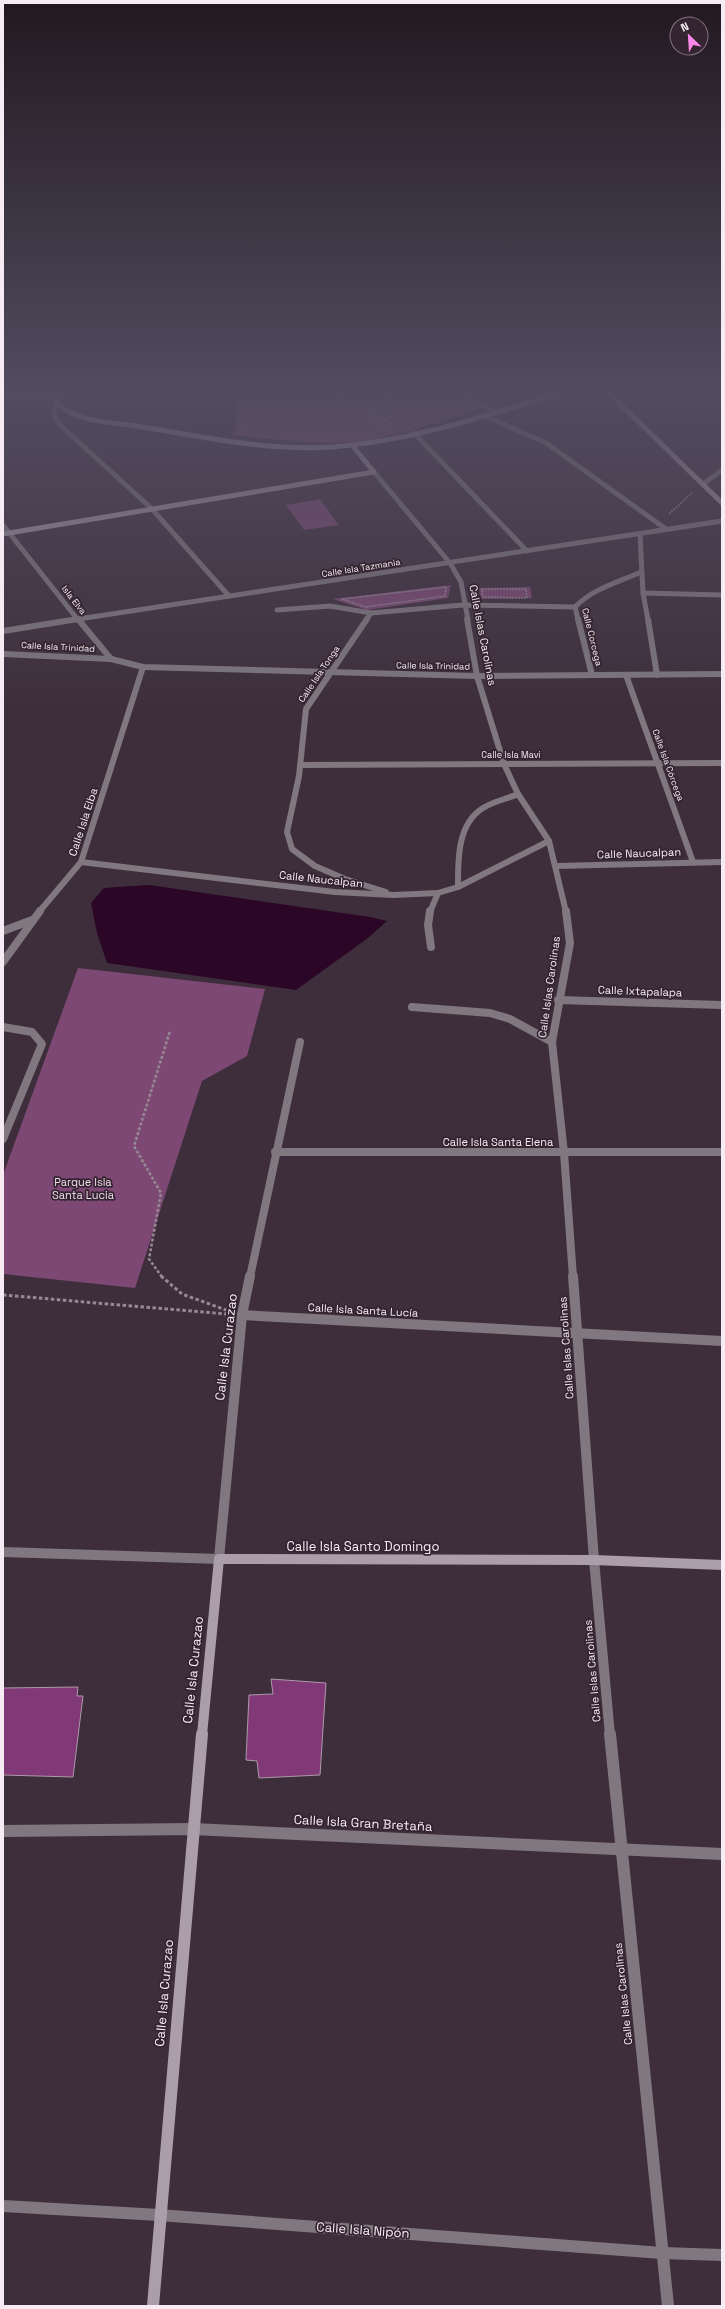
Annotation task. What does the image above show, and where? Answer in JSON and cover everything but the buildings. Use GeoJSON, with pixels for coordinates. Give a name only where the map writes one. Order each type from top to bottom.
{"type":"FeatureCollection","features":[{"type":"Feature","properties":{"kind":"street"},"geometry":{"type":"LineString","coordinates":[[138,496],[152,509],[229,596]]}},
{"type":"Feature","properties":{"kind":"street"},"geometry":{"type":"LineString","coordinates":[[3,534],[231,496]]}},
{"type":"Feature","properties":{"kind":"street","name":"Calle Islas Carolinas"},"geometry":{"type":"LineString","coordinates":[[394,496],[450,563],[461,582],[464,592],[464,605],[477,676],[504,764],[518,794],[549,841],[568,920],[570,942],[558,1000],[552,1042],[564,1153],[594,1560],[620,1850],[668,2306]]}},
{"type":"Feature","properties":{"kind":"street"},"geometry":{"type":"LineString","coordinates":[[474,496],[527,551]]}},
{"type":"Feature","properties":{"kind":"street"},"geometry":{"type":"LineString","coordinates":[[620,496],[666,529]]}},
{"type":"Feature","properties":{"kind":"street"},"geometry":{"type":"LineString","coordinates":[[715,496],[722,503]]}},
{"type":"Feature","properties":{"kind":"street","name":"Calle Isla Tazmania"},"geometry":{"type":"LineString","coordinates":[[3,631],[722,521]]}},
{"type":"Feature","properties":{"kind":"street","name":"Isla Elva"},"geometry":{"type":"LineString","coordinates":[[3,525],[77,619],[111,659]]}},
{"type":"Feature","properties":{"kind":"street"},"geometry":{"type":"LineString","coordinates":[[640,534],[643,593],[657,675]]}},
{"type":"Feature","properties":{"kind":"street","name":"Calle Corcega"},"geometry":{"type":"LineString","coordinates":[[592,675],[575,607],[578,602],[588,596],[641,572]]}},
{"type":"Feature","properties":{"kind":"street"},"geometry":{"type":"LineString","coordinates":[[643,593],[722,595]]}},
{"type":"Feature","properties":{"kind":"street"},"geometry":{"type":"LineString","coordinates":[[277,610],[330,606],[371,613],[464,605],[575,607]]}},
{"type":"Feature","properties":{"kind":"street","name":"Calle Isla Tonga"},"geometry":{"type":"LineString","coordinates":[[371,613],[306,709],[302,725],[301,765],[293,805],[288,818],[287,838],[296,854],[315,866],[394,895]]}},
{"type":"Feature","properties":{"kind":"street","name":"Calle Isla Trinidad"},"geometry":{"type":"LineString","coordinates":[[3,654],[111,659]]}},
{"type":"Feature","properties":{"kind":"street"},"geometry":{"type":"LineString","coordinates":[[111,659],[143,667]]}},
{"type":"Feature","properties":{"kind":"street","name":"Calle Isla Trinidad"},"geometry":{"type":"LineString","coordinates":[[143,667],[477,676],[722,674]]}},
{"type":"Feature","properties":{"kind":"street","name":"Calle Isla Elba"},"geometry":{"type":"LineString","coordinates":[[3,962],[32,920],[81,862],[143,667]]}},
{"type":"Feature","properties":{"kind":"street","name":"Calle Isla Córcega"},"geometry":{"type":"LineString","coordinates":[[626,675],[693,862]]}},
{"type":"Feature","properties":{"kind":"street","name":"Calle Isla Mavi"},"geometry":{"type":"LineString","coordinates":[[301,765],[722,763]]}},
{"type":"Feature","properties":{"kind":"street"},"geometry":{"type":"LineString","coordinates":[[458,887],[459,852],[464,830],[480,810],[518,794]]}},
{"type":"Feature","properties":{"kind":"street","name":"Calle Naucalpan"},"geometry":{"type":"LineString","coordinates":[[81,862],[335,892],[394,895],[438,893],[458,887],[480,878],[549,841]]}},
{"type":"Feature","properties":{"kind":"street","name":"Calle Naucalpan"},"geometry":{"type":"LineString","coordinates":[[556,866],[722,862]]}},
{"type":"Feature","properties":{"kind":"street"},"geometry":{"type":"LineString","coordinates":[[431,947],[426,925],[428,913],[438,893]]}},
{"type":"Feature","properties":{"kind":"street"},"geometry":{"type":"LineString","coordinates":[[3,931],[32,920]]}},
{"type":"Feature","properties":{"kind":"street","name":"Calle Ixtapalapa"},"geometry":{"type":"LineString","coordinates":[[558,1000],[722,1005]]}},
{"type":"Feature","properties":{"kind":"street"},"geometry":{"type":"LineString","coordinates":[[412,1007],[490,1013],[510,1019],[552,1042]]}},
{"type":"Feature","properties":{"kind":"street"},"geometry":{"type":"LineString","coordinates":[[3,1027],[32,1032],[42,1044],[3,1139]]}},
{"type":"Feature","properties":{"kind":"street","name":"Calle Isla Curazao"},"geometry":{"type":"LineString","coordinates":[[153,2306],[193,1829],[242,1315],[275,1152],[300,1042]]}},
{"type":"Feature","properties":{"kind":"street","name":"Calle Isla Santa Elena"},"geometry":{"type":"LineString","coordinates":[[275,1152],[722,1152]]}},
{"type":"Feature","properties":{"kind":"street","name":"Calle Isla Santa Lucía"},"geometry":{"type":"LineString","coordinates":[[242,1315],[722,1341]]}},
{"type":"Feature","properties":{"kind":"street","name":"Calle Isla Santo Domingo"},"geometry":{"type":"LineString","coordinates":[[3,1552],[219,1559],[594,1560],[722,1565]]}},
{"type":"Feature","properties":{"kind":"street","name":"Calle Isla Gran Bretaña"},"geometry":{"type":"LineString","coordinates":[[3,1831],[193,1829],[722,1854]]}},
{"type":"Feature","properties":{"kind":"street","name":"Calle Isla Nipón"},"geometry":{"type":"LineString","coordinates":[[3,2206],[160,2215],[662,2252],[722,2254]]}},
{"type":"Feature","properties":{"kind":"path"},"geometry":{"type":"LineString","coordinates":[[658,523],[689,496]]}},
{"type":"Feature","properties":{"kind":"path"},"geometry":{"type":"LineString","coordinates":[[170,1031],[134,1146],[161,1193],[149,1259],[163,1281],[184,1297],[242,1315]]}},
{"type":"Feature","properties":{"kind":"path"},"geometry":{"type":"LineString","coordinates":[[3,1295],[242,1315]]}},
{"type":"Feature","properties":{"kind":"green space"},"geometry":{"type":"Polygon","coordinates":[[[320,499],[339,525],[304,530],[286,505],[320,499]]]}},
{"type":"Feature","properties":{"kind":"green space"},"geometry":{"type":"Polygon","coordinates":[[[451,585],[448,598],[367,610],[333,599],[451,585]]]}},
{"type":"Feature","properties":{"kind":"green space"},"geometry":{"type":"Polygon","coordinates":[[[530,587],[532,598],[481,599],[479,588],[530,587]]]}},
{"type":"Feature","properties":{"kind":"green space","name":"Parque Isla Santa Lucia"},"geometry":{"type":"Polygon","coordinates":[[[78,968],[265,989],[247,1056],[202,1081],[135,1288],[3,1274],[3,1175],[78,968]]]}},
{"type":"Feature","properties":{"kind":"shaded area"},"geometry":{"type":"Polygon","coordinates":[[[149,885],[370,917],[387,921],[368,938],[296,990],[107,963],[97,933],[91,903],[104,888],[149,885]]]}}]}
